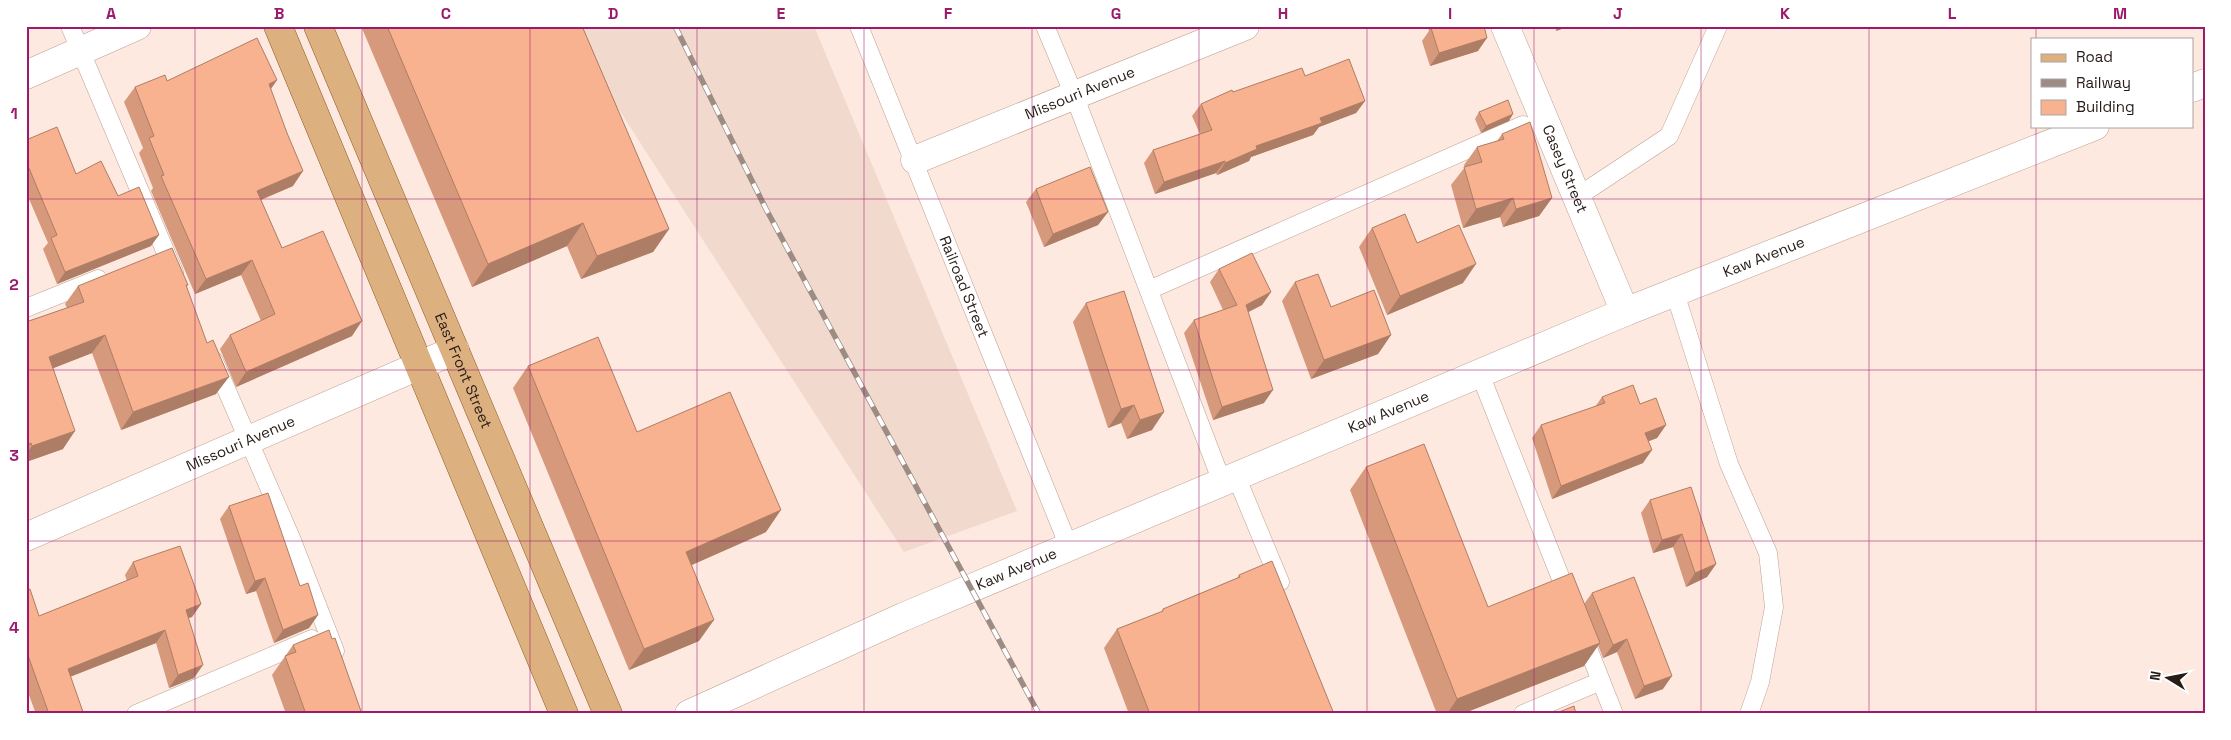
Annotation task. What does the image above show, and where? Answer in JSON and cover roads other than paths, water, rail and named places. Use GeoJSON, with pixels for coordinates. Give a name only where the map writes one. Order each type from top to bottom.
{"type":"FeatureCollection","features":[{"type":"Feature","properties":{"kind":"main road"},"geometry":{"type":"LineString","coordinates":[[278,26],[564,714]]}},
{"type":"Feature","properties":{"kind":"main road","name":"East Front Street"},"geometry":{"type":"LineString","coordinates":[[318,26],[608,714]]}},
{"type":"Feature","properties":{"kind":"street"},"geometry":{"type":"LineString","coordinates":[[26,75],[137,26]]}},
{"type":"Feature","properties":{"kind":"street","name":"Missouri Avenue"},"geometry":{"type":"LineString","coordinates":[[915,160],[1245,26]]}},
{"type":"Feature","properties":{"kind":"street","name":"Casey Street"},"geometry":{"type":"LineString","coordinates":[[1505,26],[1625,312]]}},
{"type":"Feature","properties":{"kind":"street","name":"Kaw Avenue"},"geometry":{"type":"LineString","coordinates":[[689,714],[903,617],[1625,312],[2090,128]]}},
{"type":"Feature","properties":{"kind":"street","name":"Missouri Avenue"},"geometry":{"type":"LineString","coordinates":[[26,537],[455,350]]}},
{"type":"Feature","properties":{"kind":"lane"},"geometry":{"type":"LineString","coordinates":[[70,26],[181,288]]}},
{"type":"Feature","properties":{"kind":"lane","name":"Railroad Street"},"geometry":{"type":"LineString","coordinates":[[859,26],[915,160],[1069,547]]}},
{"type":"Feature","properties":{"kind":"lane"},"geometry":{"type":"LineString","coordinates":[[1045,26],[1074,95],[1148,290],[1229,479],[1285,595]]}},
{"type":"Feature","properties":{"kind":"lane"},"geometry":{"type":"LineString","coordinates":[[1577,197],[1669,136],[1718,26]]}},
{"type":"Feature","properties":{"kind":"lane"},"geometry":{"type":"LineString","coordinates":[[1148,290],[1543,116]]}},
{"type":"Feature","properties":{"kind":"lane"},"geometry":{"type":"LineString","coordinates":[[146,259],[165,252]]}},
{"type":"Feature","properties":{"kind":"lane"},"geometry":{"type":"LineString","coordinates":[[26,308],[109,274]]}},
{"type":"Feature","properties":{"kind":"lane"},"geometry":{"type":"LineString","coordinates":[[1675,292],[1728,464],[1768,553],[1774,607],[1760,682],[1749,714]]}},
{"type":"Feature","properties":{"kind":"lane"},"geometry":{"type":"LineString","coordinates":[[205,342],[250,440],[343,668]]}},
{"type":"Feature","properties":{"kind":"lane"},"geometry":{"type":"LineString","coordinates":[[1480,374],[1614,714]]}},
{"type":"Feature","properties":{"kind":"lane"},"geometry":{"type":"LineString","coordinates":[[136,714],[327,632]]}},
{"type":"Feature","properties":{"kind":"lane"},"geometry":{"type":"LineString","coordinates":[[1523,714],[1601,682]]}},
{"type":"Feature","properties":{"kind":"railway"},"geometry":{"type":"LineString","coordinates":[[675,26],[766,209],[1039,714]]}}]}
